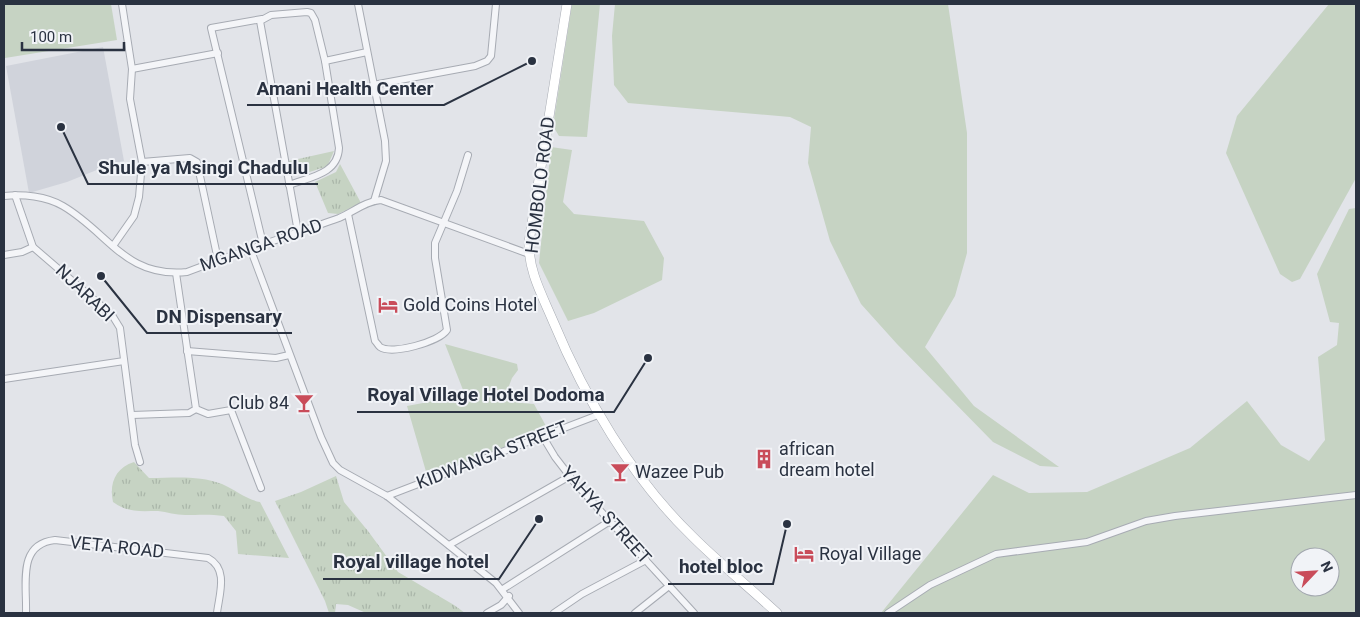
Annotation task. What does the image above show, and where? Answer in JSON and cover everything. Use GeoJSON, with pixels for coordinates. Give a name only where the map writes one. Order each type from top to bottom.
{"type":"FeatureCollection","features":[{"type":"Feature","properties":{"kind":"street"},"geometry":{"type":"LineString","coordinates":[[113,246],[134,216],[139,197],[142,162],[130,100],[132,68],[122,4]]}},
{"type":"Feature","properties":{"kind":"street"},"geometry":{"type":"LineString","coordinates":[[358,4],[385,141],[386,161],[374,201],[381,200],[528,254]]}},
{"type":"Feature","properties":{"kind":"street"},"geometry":{"type":"LineString","coordinates":[[373,85],[475,66],[487,60],[492,50],[496,4]]}},
{"type":"Feature","properties":{"kind":"street","name":"HOMBOLO ROAD"},"geometry":{"type":"LineString","coordinates":[[567,4],[528,254],[532,271],[565,351],[598,415],[652,491],[692,536],[777,613]]}},
{"type":"Feature","properties":{"kind":"street"},"geometry":{"type":"LineString","coordinates":[[263,244],[211,28],[262,19],[271,15],[311,13],[315,20],[325,61],[339,148],[338,160],[328,170],[289,185]]}},
{"type":"Feature","properties":{"kind":"street"},"geometry":{"type":"LineString","coordinates":[[262,19],[260,24],[298,232]]}},
{"type":"Feature","properties":{"kind":"street"},"geometry":{"type":"LineString","coordinates":[[325,61],[366,52]]}},
{"type":"Feature","properties":{"kind":"street"},"geometry":{"type":"LineString","coordinates":[[132,68],[218,53]]}},
{"type":"Feature","properties":{"kind":"street"},"geometry":{"type":"LineString","coordinates":[[348,214],[375,341],[380,347],[389,349],[412,347],[438,338],[447,330],[435,258],[435,243],[457,192],[468,155]]}},
{"type":"Feature","properties":{"kind":"street"},"geometry":{"type":"LineString","coordinates":[[142,162],[190,158],[197,162],[218,260]]}},
{"type":"Feature","properties":{"kind":"street","name":"NJARABI"},"geometry":{"type":"LineString","coordinates":[[15,195],[33,246],[112,315],[120,328],[140,462]]}},
{"type":"Feature","properties":{"kind":"street","name":"MGANGA ROAD"},"geometry":{"type":"LineString","coordinates":[[4,196],[38,197],[62,205],[128,259],[150,270],[176,273],[187,272],[348,214],[374,201]]}},
{"type":"Feature","properties":{"kind":"street"},"geometry":{"type":"LineString","coordinates":[[4,255],[22,252],[33,246]]}},
{"type":"Feature","properties":{"kind":"street"},"geometry":{"type":"LineString","coordinates":[[250,248],[289,355],[333,463],[347,476],[387,496],[449,545],[503,589],[519,613]]}},
{"type":"Feature","properties":{"kind":"street"},"geometry":{"type":"LineString","coordinates":[[176,273],[196,409]]}},
{"type":"Feature","properties":{"kind":"street"},"geometry":{"type":"LineString","coordinates":[[187,351],[269,358],[289,355]]}},
{"type":"Feature","properties":{"kind":"street"},"geometry":{"type":"LineString","coordinates":[[4,379],[124,361]]}},
{"type":"Feature","properties":{"kind":"street"},"geometry":{"type":"LineString","coordinates":[[132,415],[189,413],[196,409]]}},
{"type":"Feature","properties":{"kind":"street"},"geometry":{"type":"LineString","coordinates":[[196,409],[208,414],[232,410],[261,488]]}},
{"type":"Feature","properties":{"kind":"street","name":"KIDWANGA STREET"},"geometry":{"type":"LineString","coordinates":[[387,496],[598,415]]}},
{"type":"Feature","properties":{"kind":"street","name":"YAHYA STREET"},"geometry":{"type":"LineString","coordinates":[[543,437],[570,476],[694,613]]}},
{"type":"Feature","properties":{"kind":"street"},"geometry":{"type":"LineString","coordinates":[[449,545],[570,476]]}},
{"type":"Feature","properties":{"kind":"street"},"geometry":{"type":"LineString","coordinates":[[888,613],[930,585],[1004,551],[1086,542],[1146,521],[1176,516],[1356,495]]}},
{"type":"Feature","properties":{"kind":"street"},"geometry":{"type":"LineString","coordinates":[[503,589],[610,521]]}},
{"type":"Feature","properties":{"kind":"street","name":"VETA ROAD"},"geometry":{"type":"LineString","coordinates":[[26,613],[27,562],[30,552],[40,543],[55,540],[208,558],[218,566],[222,578],[217,613]]}},
{"type":"Feature","properties":{"kind":"street"},"geometry":{"type":"LineString","coordinates":[[554,613],[582,594],[646,560]]}},
{"type":"Feature","properties":{"kind":"street"},"geometry":{"type":"LineString","coordinates":[[635,613],[669,586]]}},
{"type":"Feature","properties":{"kind":"street"},"geometry":{"type":"LineString","coordinates":[[487,613],[501,605],[509,596]]}},
{"type":"Feature","properties":{"kind":"shaded area"},"geometry":{"type":"Polygon","coordinates":[[[103,47],[124,161],[114,163],[67,182],[29,193],[6,66],[103,47]]]}},
{"type":"Feature","properties":{"kind":"green space"},"geometry":{"type":"Polygon","coordinates":[[[4,4],[111,4],[117,40],[5,58],[4,4]]]}},
{"type":"Feature","properties":{"kind":"green space"},"geometry":{"type":"Polygon","coordinates":[[[572,4],[600,4],[587,137],[559,136],[553,126],[572,4]]]}},
{"type":"Feature","properties":{"kind":"green space"},"geometry":{"type":"Polygon","coordinates":[[[615,4],[948,4],[967,133],[967,253],[955,296],[925,347],[974,406],[1059,467],[1040,466],[993,442],[897,344],[861,304],[830,241],[808,163],[811,127],[790,117],[628,103],[614,85],[612,36],[615,4]]]}},
{"type":"Feature","properties":{"kind":"green space"},"geometry":{"type":"Polygon","coordinates":[[[1329,4],[1356,4],[1356,178],[1300,279],[1292,282],[1280,274],[1226,153],[1237,116],[1329,4]]]}},
{"type":"Feature","properties":{"kind":"green space"},"geometry":{"type":"Polygon","coordinates":[[[551,147],[572,150],[563,202],[574,214],[644,221],[664,258],[662,280],[594,313],[568,321],[539,263],[551,147]]]}},
{"type":"Feature","properties":{"kind":"green space"},"geometry":{"type":"Polygon","coordinates":[[[334,151],[327,167],[293,175],[289,161],[334,151]]]}},
{"type":"Feature","properties":{"kind":"green space"},"geometry":{"type":"Polygon","coordinates":[[[340,164],[361,203],[338,214],[328,213],[315,182],[336,172],[340,164]]]}},
{"type":"Feature","properties":{"kind":"green space"},"geometry":{"type":"Polygon","coordinates":[[[1356,208],[1356,613],[881,613],[993,475],[1029,493],[1087,492],[1190,448],[1247,401],[1281,445],[1309,461],[1325,440],[1318,357],[1337,345],[1339,323],[1330,322],[1317,274],[1349,209],[1356,208]]]}},
{"type":"Feature","properties":{"kind":"green space"},"geometry":{"type":"Polygon","coordinates":[[[445,344],[517,364],[518,370],[512,378],[507,391],[522,403],[534,404],[547,428],[490,453],[427,475],[407,406],[465,395],[445,344]]]}},
{"type":"Feature","properties":{"kind":"green space"},"geometry":{"type":"Polygon","coordinates":[[[134,462],[149,478],[204,479],[227,486],[250,499],[260,502],[289,558],[238,554],[236,531],[224,516],[134,511],[119,506],[113,502],[112,495],[115,477],[122,468],[134,462]]]}},
{"type":"Feature","properties":{"kind":"green space"},"geometry":{"type":"Polygon","coordinates":[[[336,476],[344,502],[398,572],[465,613],[366,613],[348,605],[336,604],[335,613],[329,613],[325,601],[275,501],[301,492],[336,476]]]}},
{"type":"Feature","properties":{"kind":"place","name":"Amani Health Center"},"geometry":{"type":"Point","coordinates":[532,61]}},
{"type":"Feature","properties":{"kind":"place","name":"Shule ya Msingi Chadulu"},"geometry":{"type":"Point","coordinates":[61,127]}},
{"type":"Feature","properties":{"kind":"place","name":"DN Dispensary"},"geometry":{"type":"Point","coordinates":[101,276]}},
{"type":"Feature","properties":{"kind":"place","name":"Gold Coins Hotel"},"geometry":{"type":"Point","coordinates":[388,305]}},
{"type":"Feature","properties":{"kind":"place","name":"Royal Village Hotel Dodoma"},"geometry":{"type":"Point","coordinates":[648,358]}},
{"type":"Feature","properties":{"kind":"place","name":"Club 84"},"geometry":{"type":"Point","coordinates":[304,403]}},
{"type":"Feature","properties":{"kind":"place","name":"african dream hotel"},"geometry":{"type":"Point","coordinates":[764,459]}},
{"type":"Feature","properties":{"kind":"place","name":"Wazee Pub"},"geometry":{"type":"Point","coordinates":[620,472]}},
{"type":"Feature","properties":{"kind":"place","name":"Royal village hotel"},"geometry":{"type":"Point","coordinates":[539,519]}},
{"type":"Feature","properties":{"kind":"place","name":"hotel bloc"},"geometry":{"type":"Point","coordinates":[787,524]}},
{"type":"Feature","properties":{"kind":"place","name":"Royal Village"},"geometry":{"type":"Point","coordinates":[804,554]}}]}
